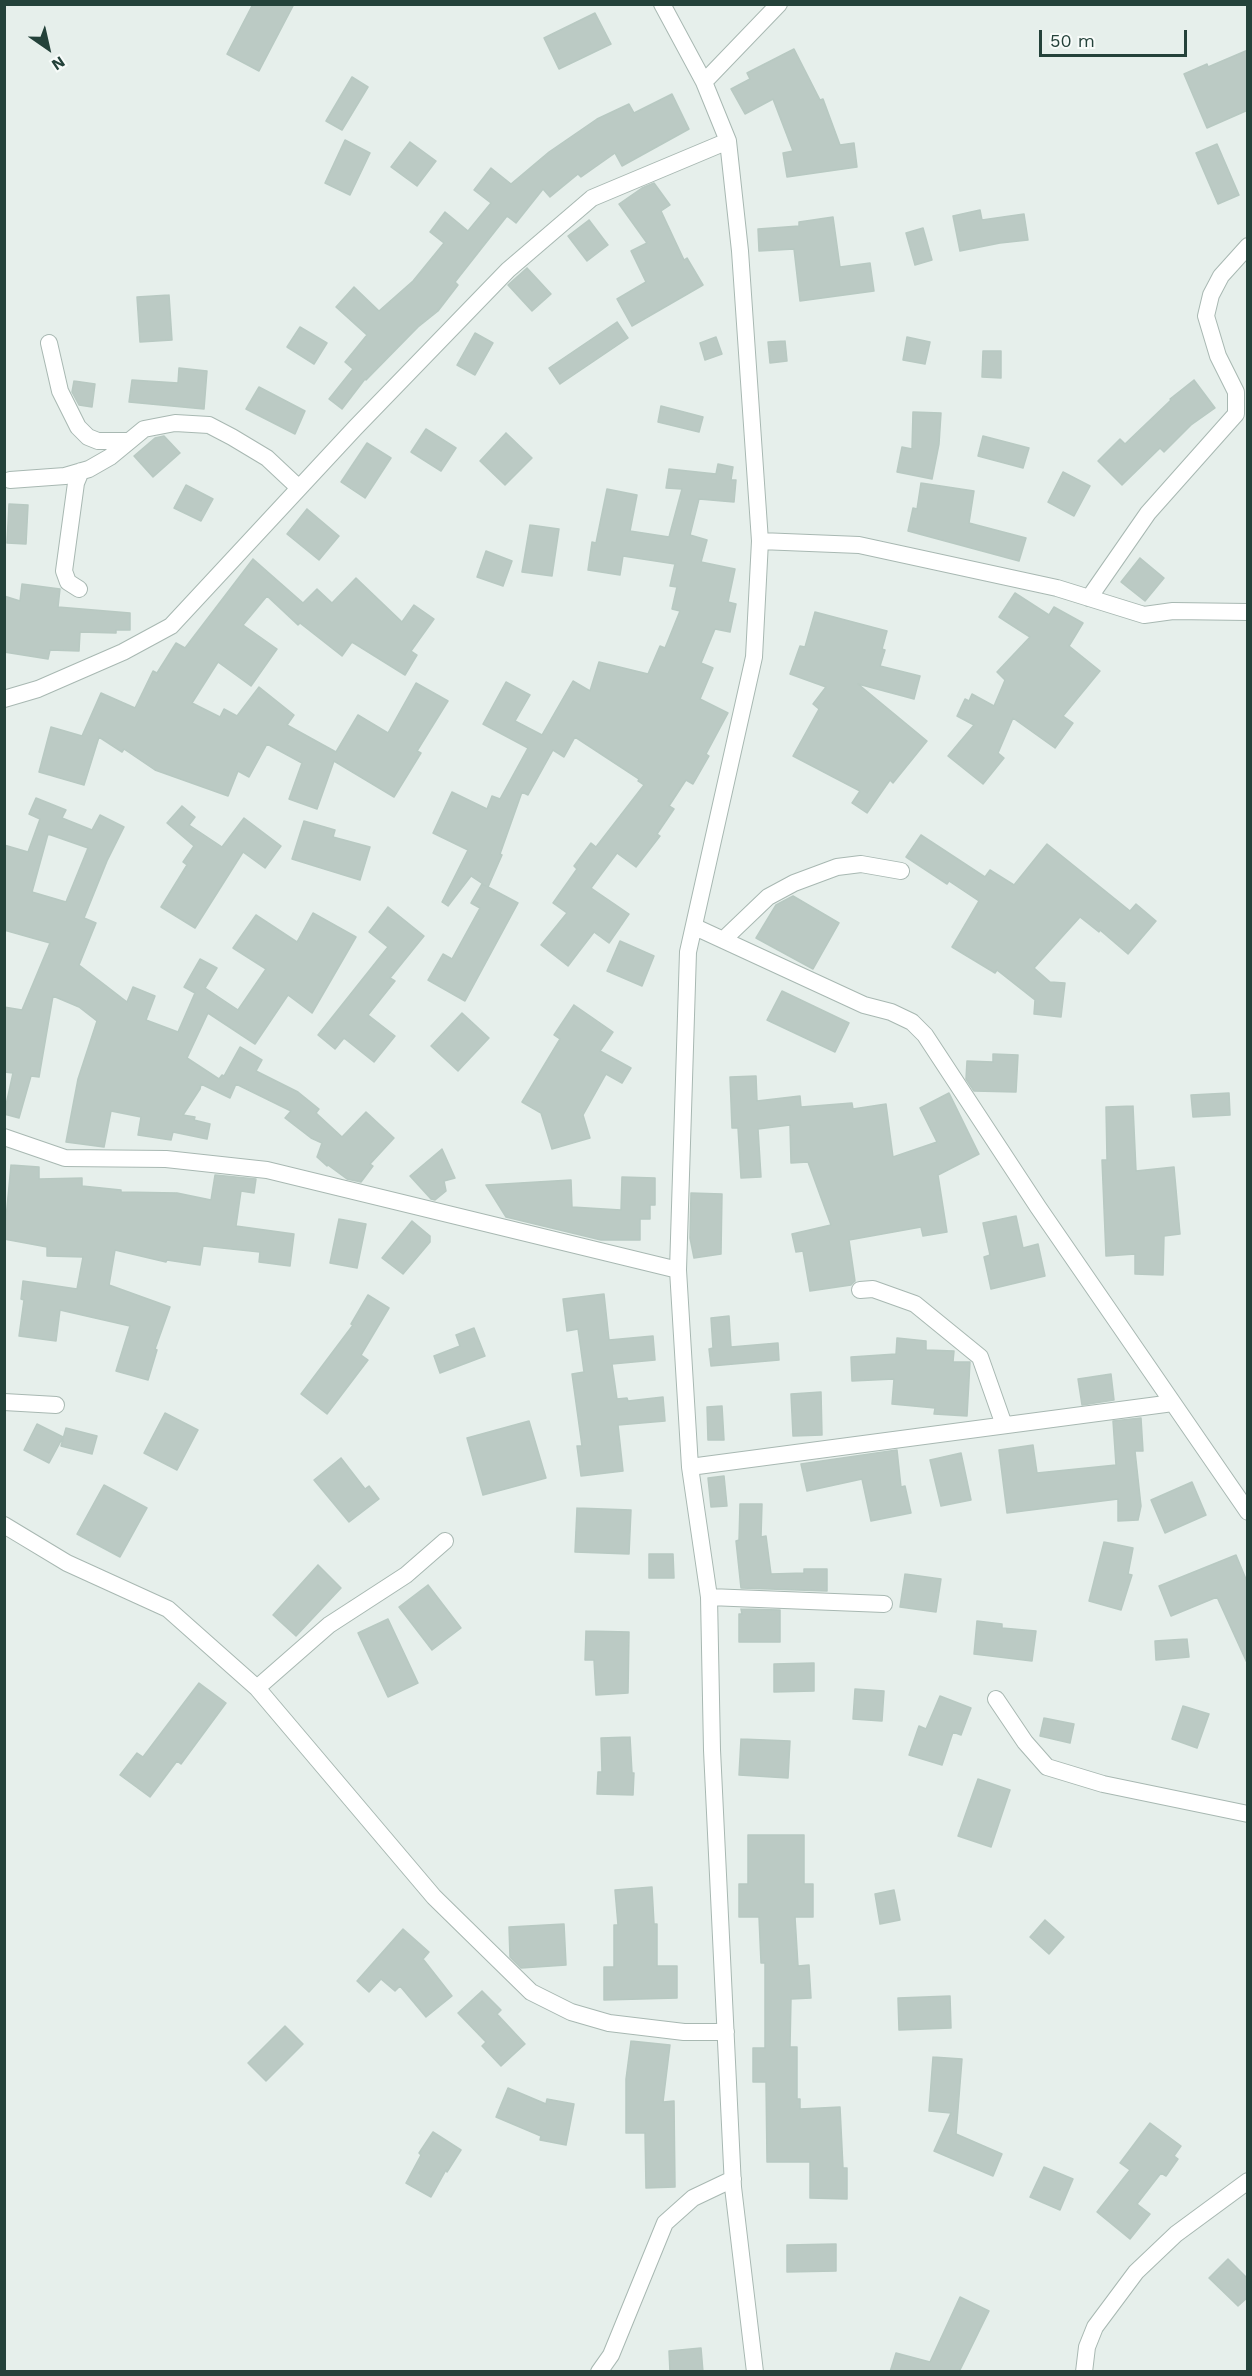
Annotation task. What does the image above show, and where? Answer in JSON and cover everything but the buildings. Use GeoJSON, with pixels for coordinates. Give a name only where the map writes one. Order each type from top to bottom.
{"type":"FeatureCollection","features":[{"type":"Feature","properties":{"kind":"street"},"geometry":{"type":"LineString","coordinates":[[662,4],[704,82],[728,141],[740,251],[760,541],[754,657],[688,952],[678,1270],[690,1467],[709,1597],[712,1750],[733,2179],[754,2372]]}},
{"type":"Feature","properties":{"kind":"street"},"geometry":{"type":"LineString","coordinates":[[704,82],[779,4]]}},
{"type":"Feature","properties":{"kind":"street"},"geometry":{"type":"LineString","coordinates":[[4,699],[38,690],[123,652],[171,626],[299,488],[508,270],[592,198],[728,141]]}},
{"type":"Feature","properties":{"kind":"street"},"geometry":{"type":"LineString","coordinates":[[1089,598],[1148,513],[1236,414],[1236,392],[1218,356],[1206,316],[1211,296],[1221,276],[1248,246]]}},
{"type":"Feature","properties":{"kind":"street"},"geometry":{"type":"LineString","coordinates":[[49,343],[60,391],[78,427],[88,437],[98,441],[128,441]]}},
{"type":"Feature","properties":{"kind":"street"},"geometry":{"type":"LineString","coordinates":[[10,480],[56,477],[81,471],[110,457],[144,429],[175,423],[209,425],[267,458],[299,488]]}},
{"type":"Feature","properties":{"kind":"street"},"geometry":{"type":"LineString","coordinates":[[79,590],[68,582],[64,571],[76,483],[81,471]]}},
{"type":"Feature","properties":{"kind":"street"},"geometry":{"type":"LineString","coordinates":[[760,541],[859,545],[1057,588],[1144,615],[1173,611],[1248,612]]}},
{"type":"Feature","properties":{"kind":"street"},"geometry":{"type":"LineString","coordinates":[[723,940],[768,897],[794,883],[837,867],[861,864],[901,871]]}},
{"type":"Feature","properties":{"kind":"street"},"geometry":{"type":"LineString","coordinates":[[695,927],[864,1005],[891,1012],[912,1022],[925,1035],[1038,1207],[1248,1512]]}},
{"type":"Feature","properties":{"kind":"street"},"geometry":{"type":"LineString","coordinates":[[4,1137],[65,1158],[166,1159],[267,1170],[678,1270]]}},
{"type":"Feature","properties":{"kind":"street"},"geometry":{"type":"LineString","coordinates":[[860,1290],[873,1289],[915,1304],[980,1358],[1004,1425]]}},
{"type":"Feature","properties":{"kind":"street"},"geometry":{"type":"LineString","coordinates":[[4,1402],[56,1405]]}},
{"type":"Feature","properties":{"kind":"street"},"geometry":{"type":"LineString","coordinates":[[690,1467],[1173,1403]]}},
{"type":"Feature","properties":{"kind":"street"},"geometry":{"type":"LineString","coordinates":[[4,1525],[67,1563],[168,1609],[257,1688],[434,1897],[531,1992],[571,2012],[609,2023],[684,2032],[726,2032]]}},
{"type":"Feature","properties":{"kind":"street"},"geometry":{"type":"LineString","coordinates":[[257,1688],[329,1625],[406,1575],[445,1541]]}},
{"type":"Feature","properties":{"kind":"street"},"geometry":{"type":"LineString","coordinates":[[709,1597],[884,1604]]}},
{"type":"Feature","properties":{"kind":"street"},"geometry":{"type":"LineString","coordinates":[[996,1699],[1025,1742],[1047,1767],[1103,1784],[1248,1814]]}},
{"type":"Feature","properties":{"kind":"street"},"geometry":{"type":"LineString","coordinates":[[599,2372],[611,2355],[665,2223],[693,2198],[733,2179]]}},
{"type":"Feature","properties":{"kind":"street"},"geometry":{"type":"LineString","coordinates":[[1084,2372],[1087,2347],[1095,2327],[1136,2272],[1176,2234],[1248,2181]]}}]}
